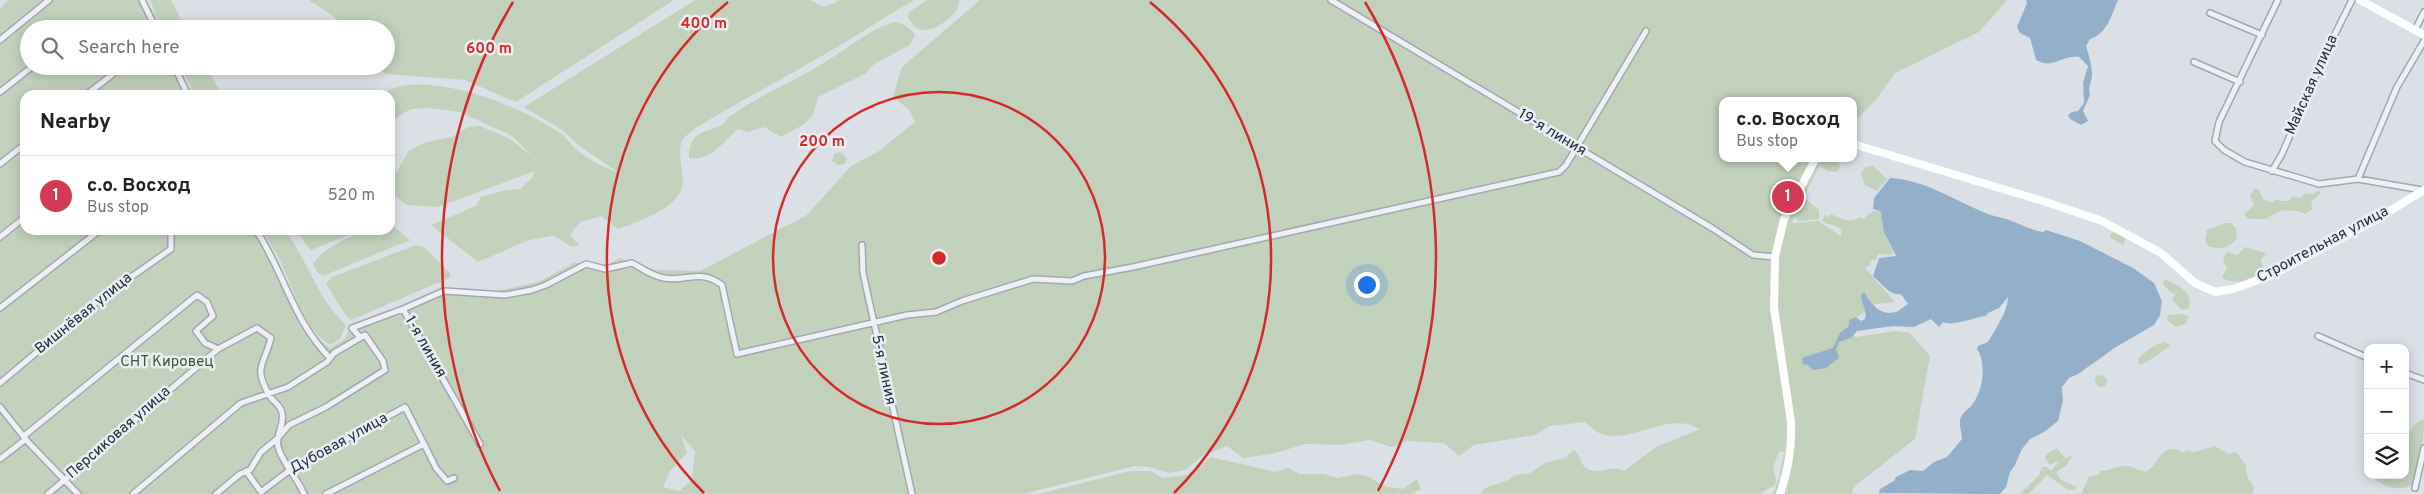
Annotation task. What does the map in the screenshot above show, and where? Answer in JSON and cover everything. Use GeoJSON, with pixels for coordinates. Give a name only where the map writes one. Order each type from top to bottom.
{"type":"FeatureCollection","features":[{"type":"Feature","properties":{"kind":"street"},"geometry":{"type":"LineString","coordinates":[[24,20],[49,0]]}},
{"type":"Feature","properties":{"kind":"street"},"geometry":{"type":"LineString","coordinates":[[142,0],[152,20]]}},
{"type":"Feature","properties":{"kind":"street","name":"19-я линия"},"geometry":{"type":"LineString","coordinates":[[1331,0],[1753,255],[1775,257]]}},
{"type":"Feature","properties":{"kind":"street"},"geometry":{"type":"LineString","coordinates":[[2278,0],[2219,122],[2216,141],[2224,150],[2245,162],[2319,184],[2358,179],[2423,190]]}},
{"type":"Feature","properties":{"kind":"street","name":"Майская улица"},"geometry":{"type":"LineString","coordinates":[[2272,171],[2282,154],[2325,54],[2352,0]]}},
{"type":"Feature","properties":{"kind":"street"},"geometry":{"type":"LineString","coordinates":[[2360,0],[2424,35]]}},
{"type":"Feature","properties":{"kind":"street"},"geometry":{"type":"LineString","coordinates":[[2415,30],[2424,12]]}},
{"type":"Feature","properties":{"kind":"street"},"geometry":{"type":"LineString","coordinates":[[2210,13],[2262,35]]}},
{"type":"Feature","properties":{"kind":"street"},"geometry":{"type":"LineString","coordinates":[[0,40],[20,24]]}},
{"type":"Feature","properties":{"kind":"street"},"geometry":{"type":"LineString","coordinates":[[403,309],[444,291],[505,294],[532,290],[546,285],[586,264],[605,270],[632,263],[654,276],[667,279],[697,274],[715,279],[722,285],[737,354],[907,315],[936,312],[962,301],[1033,279],[1072,281],[1084,276],[1132,268],[1559,172],[1566,165],[1646,31]]}},
{"type":"Feature","properties":{"kind":"street"},"geometry":{"type":"LineString","coordinates":[[2358,179],[2397,88],[2424,41]]}},
{"type":"Feature","properties":{"kind":"street"},"geometry":{"type":"LineString","coordinates":[[2194,62],[2240,82]]}},
{"type":"Feature","properties":{"kind":"street"},"geometry":{"type":"LineString","coordinates":[[0,92],[21,75]]}},
{"type":"Feature","properties":{"kind":"street"},"geometry":{"type":"LineString","coordinates":[[92,90],[112,75]]}},
{"type":"Feature","properties":{"kind":"street"},"geometry":{"type":"LineString","coordinates":[[178,75],[186,90]]}},
{"type":"Feature","properties":{"kind":"street","name":"Строительная улица"},"geometry":{"type":"LineString","coordinates":[[1857,145],[2066,208],[2118,228],[2161,253],[2200,286],[2215,292],[2233,289],[2272,275],[2370,223],[2423,190]]}},
{"type":"Feature","properties":{"kind":"street"},"geometry":{"type":"LineString","coordinates":[[0,164],[20,148]]}},
{"type":"Feature","properties":{"kind":"street"},"geometry":{"type":"LineString","coordinates":[[1780,494],[1790,460],[1792,441],[1791,422],[1774,308],[1775,257],[1784,220],[1814,162]]}},
{"type":"Feature","properties":{"kind":"street"},"geometry":{"type":"LineString","coordinates":[[0,237],[20,221]]}},
{"type":"Feature","properties":{"kind":"street"},"geometry":{"type":"LineString","coordinates":[[0,308],[94,235]]}},
{"type":"Feature","properties":{"kind":"street","name":"Вишнёвая улица"},"geometry":{"type":"LineString","coordinates":[[0,383],[100,299],[171,249],[171,235]]}},
{"type":"Feature","properties":{"kind":"street"},"geometry":{"type":"LineString","coordinates":[[259,235],[267,247],[294,308],[314,341],[330,358]]}},
{"type":"Feature","properties":{"kind":"street","name":"5-я линия"},"geometry":{"type":"LineString","coordinates":[[862,245],[863,273],[912,494]]}},
{"type":"Feature","properties":{"kind":"street"},"geometry":{"type":"LineString","coordinates":[[0,459],[197,295],[206,302],[213,316],[196,331],[205,343],[218,349]]}},
{"type":"Feature","properties":{"kind":"street","name":"1-я линия"},"geometry":{"type":"LineString","coordinates":[[360,337],[352,328],[403,309],[480,444]]}},
{"type":"Feature","properties":{"kind":"street","name":"Персиковая улица"},"geometry":{"type":"LineString","coordinates":[[48,494],[218,349],[257,328],[271,338],[260,366],[260,375],[268,394],[279,406],[283,414],[278,447],[304,494]]}},
{"type":"Feature","properties":{"kind":"street"},"geometry":{"type":"LineString","coordinates":[[133,494],[241,403],[288,387],[327,362],[334,353],[360,337],[365,336],[383,361],[385,370],[326,407],[289,425],[278,438],[261,452],[250,470],[216,494]]}},
{"type":"Feature","properties":{"kind":"street"},"geometry":{"type":"LineString","coordinates":[[2318,336],[2364,356]]}},
{"type":"Feature","properties":{"kind":"street"},"geometry":{"type":"LineString","coordinates":[[2409,374],[2424,380]]}},
{"type":"Feature","properties":{"kind":"street"},"geometry":{"type":"LineString","coordinates":[[0,407],[78,494]]}},
{"type":"Feature","properties":{"kind":"street","name":"Дубовая улица"},"geometry":{"type":"LineString","coordinates":[[246,471],[262,492],[290,470],[405,407],[424,444]]}},
{"type":"Feature","properties":{"kind":"street"},"geometry":{"type":"LineString","coordinates":[[326,494],[424,444],[446,481],[454,478]]}},
{"type":"Feature","properties":{"kind":"street"},"geometry":{"type":"LineString","coordinates":[[2415,488],[2424,448]]}},
{"type":"Feature","properties":{"kind":"green space"},"geometry":{"type":"Polygon","coordinates":[[[8,0],[43,0],[0,35],[0,9],[8,0]]]}},
{"type":"Feature","properties":{"kind":"green space"},"geometry":{"type":"Polygon","coordinates":[[[48,0],[146,0],[158,20],[23,20],[48,0]]]}},
{"type":"Feature","properties":{"kind":"green space"},"geometry":{"type":"Polygon","coordinates":[[[150,0],[171,0],[181,20],[158,20],[150,0]]]}},
{"type":"Feature","properties":{"kind":"green space"},"geometry":{"type":"Polygon","coordinates":[[[309,0],[674,0],[516,102],[465,80],[395,75],[395,20],[339,20],[309,0]]]}},
{"type":"Feature","properties":{"kind":"green space"},"geometry":{"type":"Polygon","coordinates":[[[695,0],[809,0],[825,7],[840,0],[914,0],[826,54],[732,106],[686,136],[680,147],[682,187],[679,195],[665,208],[618,229],[601,216],[580,222],[570,235],[580,245],[572,247],[554,236],[529,240],[478,262],[431,225],[476,206],[481,197],[502,191],[520,189],[532,178],[535,171],[438,207],[406,205],[395,195],[395,172],[397,172],[409,150],[427,142],[452,137],[468,127],[480,126],[510,139],[533,157],[512,136],[460,112],[428,108],[411,109],[395,118],[395,90],[392,90],[398,87],[420,85],[445,87],[472,93],[498,102],[544,123],[564,136],[576,149],[591,160],[619,173],[581,147],[562,130],[524,107],[695,0]]]}},
{"type":"Feature","properties":{"kind":"green space"},"geometry":{"type":"Polygon","coordinates":[[[927,0],[959,0],[957,10],[953,15],[934,28],[924,30],[916,27],[908,18],[909,12],[927,0]]]}},
{"type":"Feature","properties":{"kind":"green space","name":"СНТ Кировец"},"geometry":{"type":"Polygon","coordinates":[[[980,0],[2007,0],[1979,32],[1895,73],[1875,101],[1857,119],[1857,97],[1719,97],[1719,162],[1838,162],[1840,167],[1837,172],[1827,171],[1820,165],[1803,197],[1819,210],[1819,219],[1799,221],[1795,218],[1796,213],[1792,223],[1818,221],[1841,236],[1841,229],[1822,221],[1825,215],[1829,217],[1831,214],[1842,219],[1853,220],[1860,217],[1864,219],[1871,212],[1881,211],[1888,242],[1893,251],[1892,255],[1878,254],[1876,260],[1870,261],[1870,265],[1865,268],[1895,302],[1875,304],[1855,319],[1845,331],[1857,337],[1895,331],[1910,333],[1930,356],[1915,439],[1856,485],[1851,494],[1773,494],[1779,478],[1784,452],[1780,451],[1773,467],[1776,480],[1775,485],[1760,494],[1480,494],[1485,488],[1508,480],[1515,475],[1530,473],[1545,463],[1565,458],[1574,450],[1583,465],[1590,470],[1619,469],[1624,471],[1656,447],[1700,429],[1687,424],[1674,423],[1634,433],[1609,436],[1597,432],[1585,422],[1550,426],[1535,435],[1474,445],[1459,456],[1444,443],[1407,441],[1391,447],[1370,440],[1340,445],[1305,444],[1272,454],[1243,458],[1227,446],[1202,456],[1186,470],[1169,473],[1148,467],[1135,466],[1023,494],[0,494],[0,39],[20,23],[20,75],[183,75],[190,90],[20,90],[20,235],[264,235],[274,253],[297,307],[319,339],[330,348],[345,339],[350,325],[446,289],[488,293],[538,282],[574,263],[609,264],[620,258],[656,270],[700,271],[807,215],[851,166],[879,151],[915,122],[910,111],[893,96],[902,67],[980,0]],[[681,435],[687,453],[670,471],[663,487],[679,491],[692,480],[695,451],[681,435]]]}},
{"type":"Feature","properties":{"kind":"green space"},"geometry":{"type":"Polygon","coordinates":[[[893,22],[906,26],[913,32],[915,35],[910,45],[874,64],[865,74],[818,97],[813,115],[803,125],[781,137],[764,127],[747,132],[738,129],[710,154],[704,157],[689,158],[690,147],[698,134],[718,127],[729,117],[751,103],[817,67],[873,31],[893,22]]]}},
{"type":"Feature","properties":{"kind":"green space"},"geometry":{"type":"Polygon","coordinates":[[[185,75],[211,75],[219,90],[192,90],[185,75]]]}},
{"type":"Feature","properties":{"kind":"green space"},"geometry":{"type":"Polygon","coordinates":[[[841,152],[847,158],[845,164],[838,165],[832,161],[835,153],[841,152]]]}},
{"type":"Feature","properties":{"kind":"green space"},"geometry":{"type":"Polygon","coordinates":[[[1873,166],[1887,179],[1877,191],[1865,185],[1861,174],[1865,167],[1873,166]]]}},
{"type":"Feature","properties":{"kind":"green space"},"geometry":{"type":"Polygon","coordinates":[[[2255,188],[2259,190],[2263,199],[2273,203],[2276,199],[2289,201],[2292,196],[2300,198],[2306,193],[2311,194],[2319,191],[2321,193],[2311,202],[2313,209],[2305,214],[2298,211],[2283,210],[2265,219],[2249,219],[2244,215],[2254,205],[2250,196],[2255,188]]]}},
{"type":"Feature","properties":{"kind":"green space"},"geometry":{"type":"Polygon","coordinates":[[[2225,223],[2231,223],[2236,228],[2237,238],[2224,248],[2208,246],[2205,240],[2207,230],[2225,223]]]}},
{"type":"Feature","properties":{"kind":"green space"},"geometry":{"type":"Polygon","coordinates":[[[395,227],[410,240],[323,276],[317,272],[313,264],[318,258],[330,248],[354,235],[395,235],[395,227]]]}},
{"type":"Feature","properties":{"kind":"green space"},"geometry":{"type":"Polygon","coordinates":[[[2114,232],[2126,238],[2123,245],[2110,238],[2111,233],[2114,232]]]}},
{"type":"Feature","properties":{"kind":"green space"},"geometry":{"type":"Polygon","coordinates":[[[265,235],[288,235],[327,303],[346,325],[340,339],[330,345],[313,329],[300,308],[265,235]]]}},
{"type":"Feature","properties":{"kind":"green space"},"geometry":{"type":"Polygon","coordinates":[[[300,235],[348,235],[311,250],[300,235]]]}},
{"type":"Feature","properties":{"kind":"green space"},"geometry":{"type":"Polygon","coordinates":[[[416,245],[424,247],[451,274],[449,278],[351,320],[346,316],[326,283],[332,277],[416,245]]]}},
{"type":"Feature","properties":{"kind":"green space"},"geometry":{"type":"Polygon","coordinates":[[[2245,247],[2266,253],[2261,260],[2263,267],[2250,279],[2235,281],[2223,279],[2222,277],[2227,269],[2223,259],[2227,252],[2237,255],[2245,247]]]}},
{"type":"Feature","properties":{"kind":"green space"},"geometry":{"type":"Polygon","coordinates":[[[2164,279],[2179,286],[2187,293],[2190,302],[2189,308],[2182,310],[2172,300],[2175,294],[2170,292],[2163,284],[2164,279]]]}},
{"type":"Feature","properties":{"kind":"green space"},"geometry":{"type":"Polygon","coordinates":[[[2183,314],[2189,317],[2185,324],[2176,327],[2167,320],[2168,315],[2183,314]]]}},
{"type":"Feature","properties":{"kind":"green space"},"geometry":{"type":"Polygon","coordinates":[[[2164,342],[2170,345],[2139,365],[2138,360],[2143,354],[2164,342]]]}},
{"type":"Feature","properties":{"kind":"green space"},"geometry":{"type":"Polygon","coordinates":[[[2099,375],[2103,375],[2107,381],[2103,387],[2099,387],[2095,383],[2095,379],[2099,375]]]}},
{"type":"Feature","properties":{"kind":"green space"},"geometry":{"type":"Polygon","coordinates":[[[2424,419],[2421,452],[2414,484],[2408,487],[2397,488],[2380,483],[2375,479],[2409,479],[2409,432],[2416,423],[2424,419]]]}},
{"type":"Feature","properties":{"kind":"green space"},"geometry":{"type":"Polygon","coordinates":[[[2215,446],[2228,454],[2236,452],[2246,465],[2247,476],[2254,488],[2252,494],[2081,494],[2089,477],[2099,474],[2100,471],[2130,466],[2146,471],[2152,467],[2162,454],[2171,449],[2177,449],[2183,453],[2188,450],[2194,452],[2215,446]]]}},
{"type":"Feature","properties":{"kind":"green space"},"geometry":{"type":"Polygon","coordinates":[[[2057,448],[2065,458],[2073,455],[2066,466],[2056,472],[2060,479],[2076,487],[2076,490],[2068,490],[2047,475],[2029,494],[2020,494],[2039,475],[2042,467],[2047,467],[2051,471],[2058,463],[2050,465],[2045,458],[2048,453],[2057,448]]]}},
{"type":"Feature","properties":{"kind":"green space"},"geometry":{"type":"Polygon","coordinates":[[[1211,457],[1275,472],[1288,468],[1300,474],[1324,474],[1337,478],[1358,474],[1369,477],[1387,487],[1403,489],[1417,479],[1421,489],[1412,494],[1039,494],[1130,471],[1151,471],[1162,478],[1186,475],[1211,457]]]}},
{"type":"Feature","properties":{"kind":"water"},"geometry":{"type":"Polygon","coordinates":[[[2026,0],[2118,0],[2111,18],[2104,29],[2096,37],[2090,39],[2086,46],[2092,75],[2090,95],[2083,111],[2088,121],[2081,125],[2070,119],[2068,115],[2078,111],[2084,103],[2083,83],[2088,66],[2079,57],[2067,58],[2053,63],[2043,63],[2036,60],[2030,38],[2020,33],[2017,27],[2027,3],[2026,0]]]}},
{"type":"Feature","properties":{"kind":"water"},"geometry":{"type":"Polygon","coordinates":[[[1890,178],[1928,187],[1988,214],[2008,219],[2032,229],[2043,232],[2046,230],[2080,241],[2133,268],[2154,283],[2162,301],[2160,315],[2154,325],[2069,378],[2062,387],[2063,401],[2058,421],[2044,432],[2030,439],[2022,449],[2010,472],[2006,487],[2000,494],[1879,493],[1880,489],[1894,481],[1896,477],[1910,470],[1923,471],[1934,462],[1947,457],[1962,439],[1960,420],[1976,399],[1981,385],[1983,369],[1977,349],[1978,346],[1988,342],[2004,314],[2008,297],[1999,308],[1988,313],[1986,316],[1958,323],[1943,322],[1939,327],[1931,319],[1914,327],[1893,326],[1857,331],[1851,338],[1839,342],[1836,349],[1839,358],[1826,368],[1813,370],[1808,365],[1803,364],[1802,359],[1805,357],[1833,348],[1840,333],[1849,326],[1849,320],[1856,317],[1861,321],[1865,319],[1862,293],[1865,293],[1870,302],[1883,312],[1893,313],[1908,304],[1901,294],[1889,291],[1873,276],[1879,258],[1896,256],[1884,232],[1881,211],[1873,209],[1874,198],[1890,178]]]}},
{"type":"Feature","properties":{"kind":"place","name":"с.о. Восход"},"geometry":{"type":"Point","coordinates":[1788,197]}}]}
